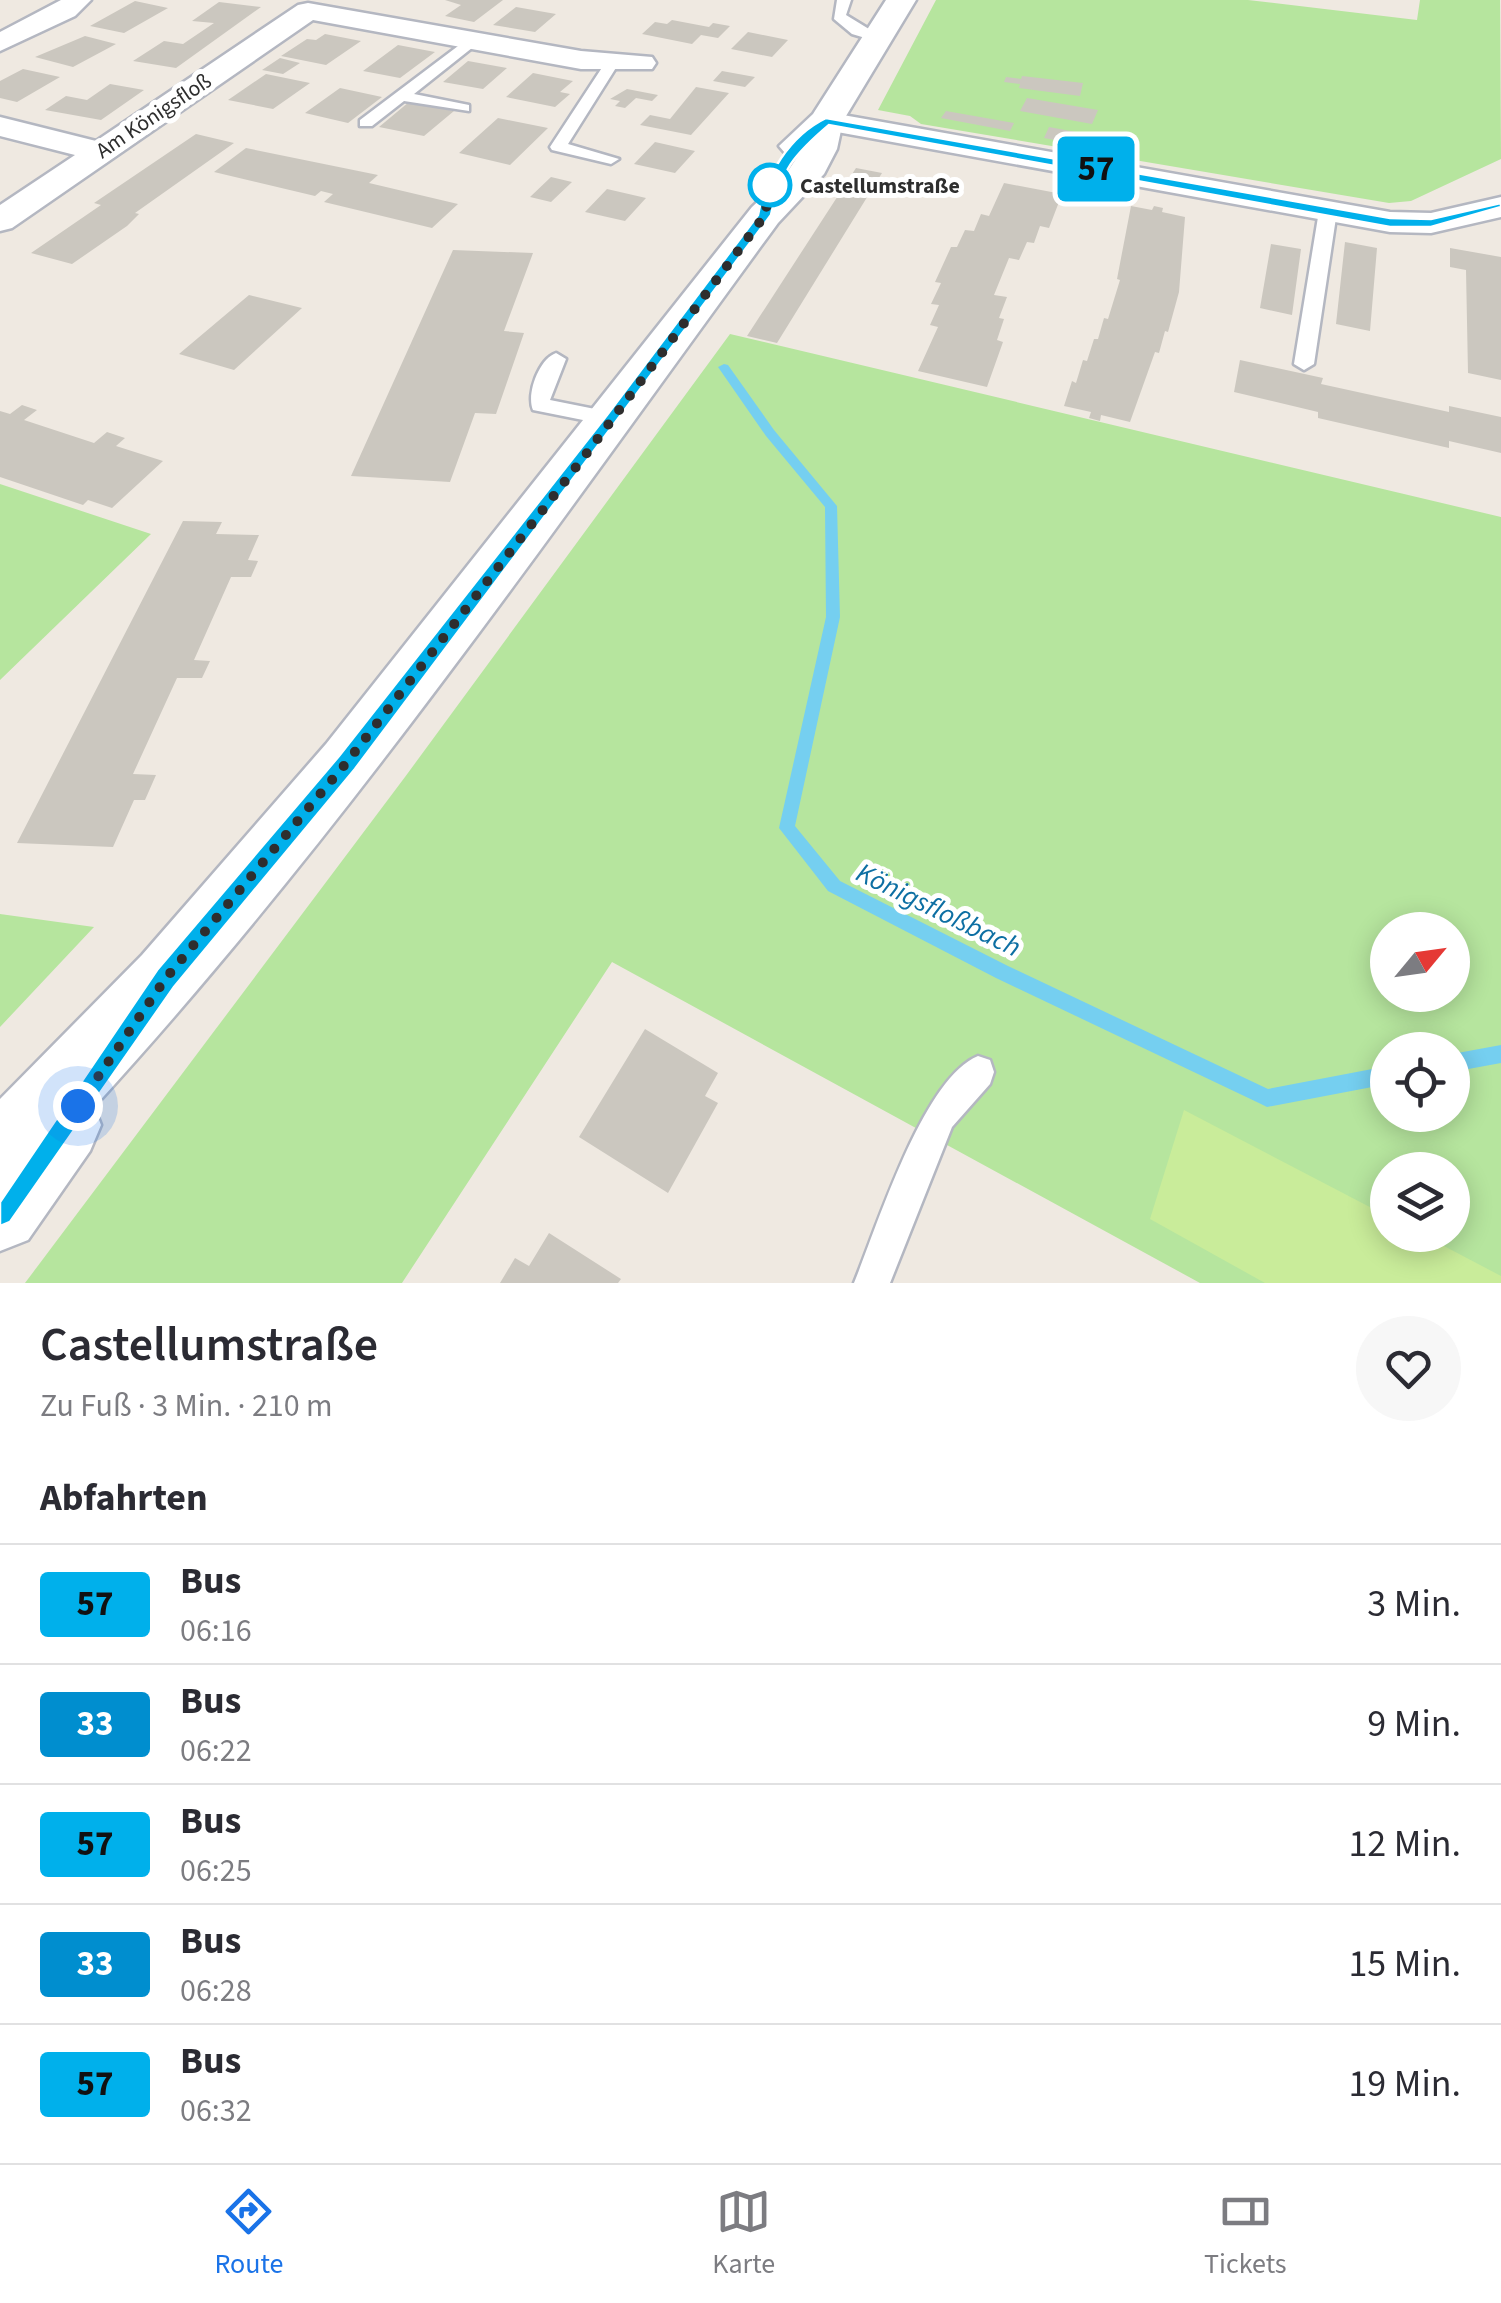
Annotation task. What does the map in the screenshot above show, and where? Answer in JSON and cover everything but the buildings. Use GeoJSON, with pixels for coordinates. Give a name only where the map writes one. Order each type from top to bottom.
{"type":"FeatureCollection","features":[{"type":"Feature","properties":{"kind":"street"},"geometry":{"type":"LineString","coordinates":[[0,42],[66,10],[78,0]]}},
{"type":"Feature","properties":{"kind":"street"},"geometry":{"type":"LineString","coordinates":[[0,1153],[166,978],[347,762],[613,419],[765,215],[790,194],[822,150],[826,121],[901,0]]}},
{"type":"Feature","properties":{"kind":"street","name":"Am Königsfloß"},"geometry":{"type":"LineString","coordinates":[[0,221],[315,5],[475,40],[627,63]]}},
{"type":"Feature","properties":{"kind":"street"},"geometry":{"type":"LineString","coordinates":[[826,121],[1390,222],[1431,223],[1501,208]]}},
{"type":"Feature","properties":{"kind":"street"},"geometry":{"type":"LineString","coordinates":[[0,126],[99,152]]}},
{"type":"Feature","properties":{"kind":"street"},"geometry":{"type":"LineString","coordinates":[[0,1212],[166,978]]}},
{"type":"Feature","properties":{"kind":"lane"},"geometry":{"type":"LineString","coordinates":[[844,0],[840,16],[857,31],[877,40]]}},
{"type":"Feature","properties":{"kind":"lane"},"geometry":{"type":"LineString","coordinates":[[366,123],[475,40]]}},
{"type":"Feature","properties":{"kind":"lane"},"geometry":{"type":"LineString","coordinates":[[611,159],[558,148],[627,63]]}},
{"type":"Feature","properties":{"kind":"lane"},"geometry":{"type":"LineString","coordinates":[[402,96],[464,108]]}},
{"type":"Feature","properties":{"kind":"lane"},"geometry":{"type":"LineString","coordinates":[[1304,364],[1328,212]]}},
{"type":"Feature","properties":{"kind":"lane"},"geometry":{"type":"LineString","coordinates":[[556,359],[540,394],[540,405],[613,419]]}},
{"type":"Feature","properties":{"kind":"lane"},"geometry":{"type":"LineString","coordinates":[[872,1283],[940,1116],[978,1072]]}},
{"type":"Feature","properties":{"kind":"green space"},"geometry":{"type":"Polygon","coordinates":[[[936,0],[1248,0],[1417,20],[1420,0],[1500,0],[1501,159],[1411,201],[1389,203],[921,124],[910,116],[878,110],[936,0]]]}},
{"type":"Feature","properties":{"kind":"green space"},"geometry":{"type":"Polygon","coordinates":[[[730,334],[1501,517],[1501,1283],[1200,1283],[612,962],[402,1283],[25,1283],[405,777],[730,334]]]}},
{"type":"Feature","properties":{"kind":"green space"},"geometry":{"type":"Polygon","coordinates":[[[0,484],[151,534],[0,680],[0,484]]]}},
{"type":"Feature","properties":{"kind":"green space"},"geometry":{"type":"Polygon","coordinates":[[[0,914],[94,927],[0,1027],[0,914]]]}},
{"type":"Feature","properties":{"kind":"green space"},"geometry":{"type":"Polygon","coordinates":[[[1184,1110],[1370,1207],[1370,1252],[1455,1252],[1501,1276],[1501,1283],[1265,1283],[1150,1219],[1184,1110]]]}},
{"type":"Feature","properties":{"kind":"waterway","name":"Königsfloßbach"},"geometry":{"type":"LineString","coordinates":[[724,367],[770,433],[831,506],[833,617],[787,828],[834,886],[1002,972],[1267,1098],[1370,1078]]}},
{"type":"Feature","properties":{"kind":"waterway","name":"Königsfloßbach"},"geometry":{"type":"LineString","coordinates":[[1470,1060],[1501,1054]]}},
{"type":"Feature","properties":{"kind":"bus line","name":"57"},"geometry":{"type":"LineString","coordinates":[[0,1212],[166,978],[347,762],[613,419],[765,215],[770,184],[802,140],[826,121],[1390,222],[1431,223],[1501,207]]}},
{"type":"Feature","properties":{"kind":"place","name":"Castellumstraße"},"geometry":{"type":"Point","coordinates":[770,185]}},
{"type":"Feature","properties":{"kind":"route"},"geometry":{"type":"LineString","coordinates":[[78,1106],[166,978],[347,762],[635,389],[765,215],[770,185]]}}]}
